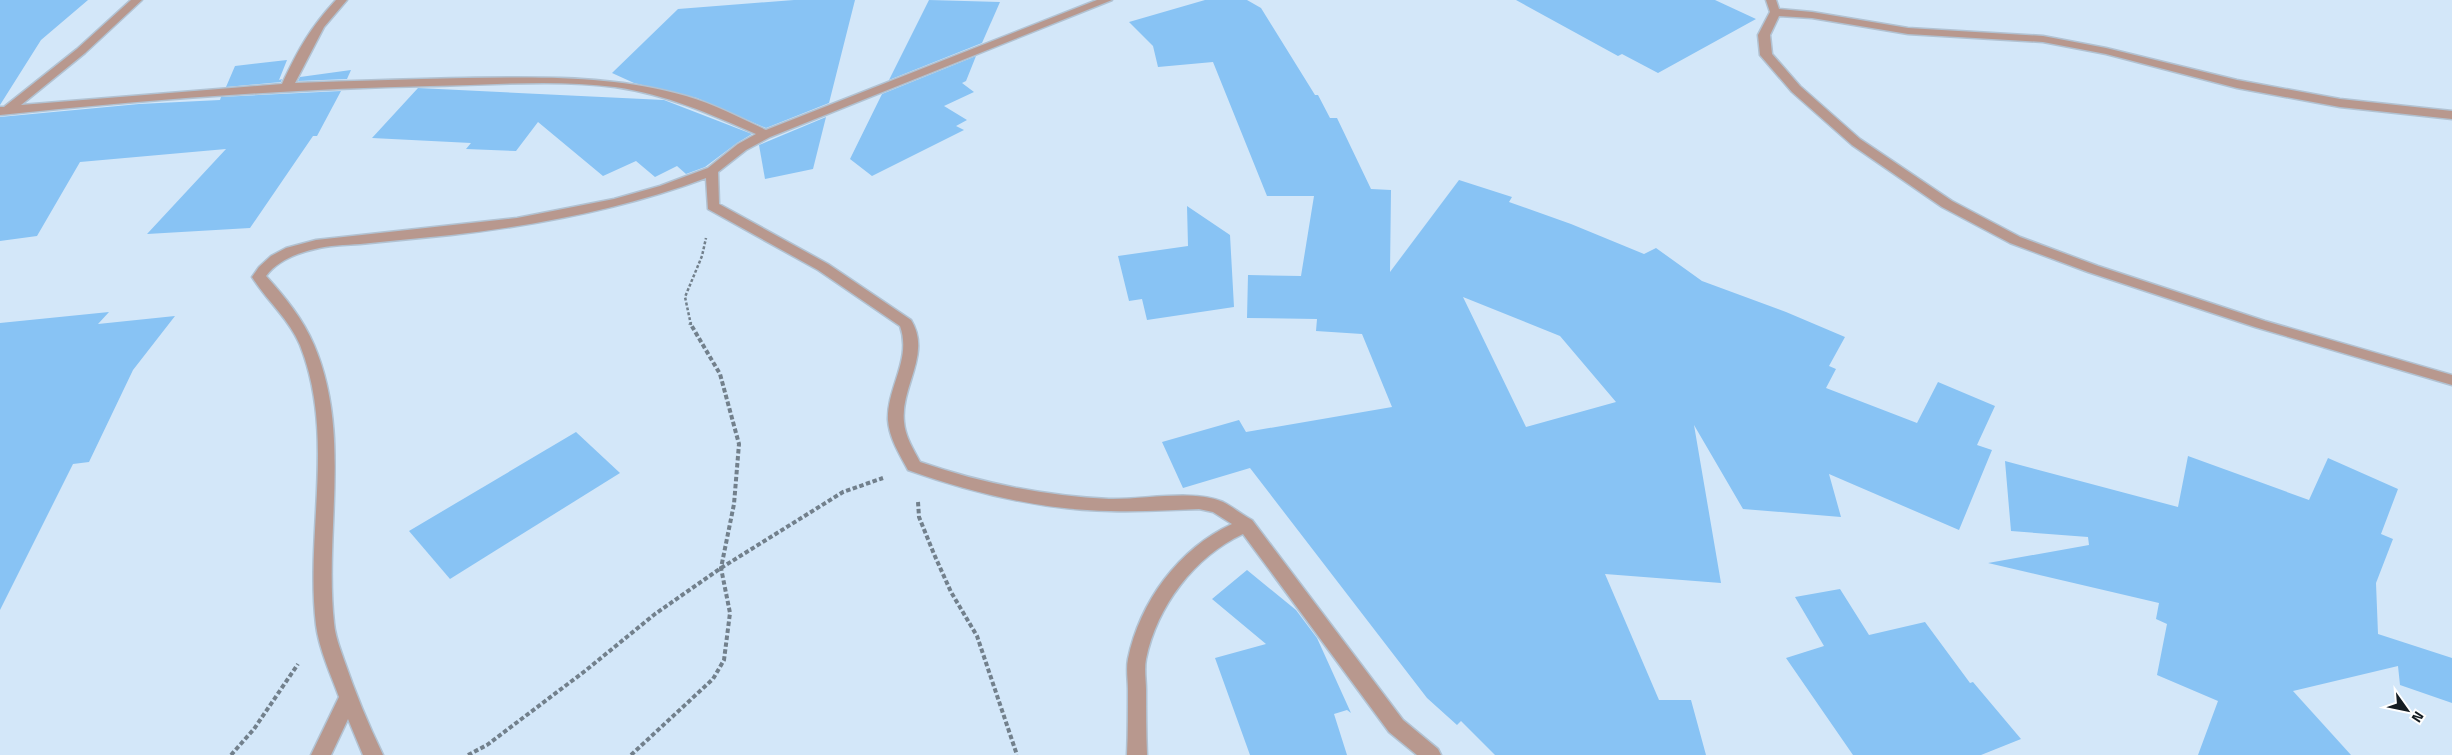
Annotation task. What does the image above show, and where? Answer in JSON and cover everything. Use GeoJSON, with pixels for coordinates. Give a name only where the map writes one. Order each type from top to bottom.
{"type":"FeatureCollection","features":[{"type":"Feature","properties":{"kind":"street"},"geometry":{"type":"LineString","coordinates":[[4,111],[81,51],[137,0]]}},
{"type":"Feature","properties":{"kind":"street"},"geometry":{"type":"LineString","coordinates":[[287,87],[303,52],[319,25],[342,0]]}},
{"type":"Feature","properties":{"kind":"street"},"geometry":{"type":"LineString","coordinates":[[373,755],[348,698],[325,625],[324,546],[328,441],[320,379],[307,343],[279,300],[259,277],[264,268],[293,250],[316,244],[493,225],[571,213],[679,185],[712,171],[742,148],[766,134],[1107,0]]}},
{"type":"Feature","properties":{"kind":"street"},"geometry":{"type":"LineString","coordinates":[[2452,115],[2340,103],[2237,84],[2106,51],[2042,39],[1908,31],[1773,6],[1764,35],[1766,55],[1796,89],[1856,142],[1947,204],[2015,240],[2093,269],[2260,324],[2452,380]]}},
{"type":"Feature","properties":{"kind":"street"},"geometry":{"type":"LineString","coordinates":[[4,111],[103,100],[287,87],[498,82],[614,84],[702,105],[766,134]]}},
{"type":"Feature","properties":{"kind":"street"},"geometry":{"type":"LineString","coordinates":[[712,171],[713,206],[734,220],[768,236],[825,268],[906,322],[912,334],[912,350],[896,417],[901,439],[914,466],[963,483],[1037,498],[1110,505],[1199,503],[1217,507],[1246,525],[1396,726],[1431,755]]}},
{"type":"Feature","properties":{"kind":"street"},"geometry":{"type":"LineString","coordinates":[[1137,755],[1137,660],[1155,607],[1175,578],[1200,553],[1220,538],[1246,525]]}},
{"type":"Feature","properties":{"kind":"street"},"geometry":{"type":"LineString","coordinates":[[321,755],[348,698]]}},
{"type":"Feature","properties":{"kind":"path"},"geometry":{"type":"LineString","coordinates":[[630,755],[714,679],[724,660],[730,613],[721,568],[734,504],[739,444],[720,374],[691,326],[685,297],[702,256],[713,206]]}},
{"type":"Feature","properties":{"kind":"path"},"geometry":{"type":"LineString","coordinates":[[468,755],[487,745],[585,671],[655,614],[721,568],[843,492],[914,466],[919,517],[951,592],[977,636],[1016,755]]}},
{"type":"Feature","properties":{"kind":"path"},"geometry":{"type":"LineString","coordinates":[[232,755],[254,729],[325,625]]}},
{"type":"Feature","properties":{"kind":"building"},"geometry":{"type":"Polygon","coordinates":[[[0,0],[88,0],[41,40],[0,105],[0,0]]]}},
{"type":"Feature","properties":{"kind":"building"},"geometry":{"type":"Polygon","coordinates":[[[794,0],[855,0],[829,103],[766,128],[697,98],[634,83],[612,73],[678,9],[794,0]]]}},
{"type":"Feature","properties":{"kind":"building"},"geometry":{"type":"Polygon","coordinates":[[[929,0],[1000,2],[982,43],[889,80],[929,0]]]}},
{"type":"Feature","properties":{"kind":"building"},"geometry":{"type":"Polygon","coordinates":[[[1205,0],[1247,0],[1261,8],[1315,95],[1318,95],[1330,118],[1337,118],[1371,189],[1391,190],[1390,272],[1459,180],[1512,197],[1509,202],[1571,224],[1644,254],[1656,248],[1702,281],[1786,312],[1845,337],[1829,366],[1836,369],[1826,388],[1917,423],[1938,382],[1995,406],[1977,445],[1992,450],[1959,530],[1829,474],[1841,517],[1743,509],[1694,425],[1721,583],[1605,574],[1659,700],[1691,700],[1706,755],[1495,755],[1461,721],[1457,725],[1427,698],[1250,468],[1183,488],[1162,442],[1239,420],[1246,432],[1392,407],[1362,334],[1316,331],[1317,319],[1247,318],[1248,275],[1301,276],[1314,196],[1267,196],[1213,62],[1158,67],[1153,46],[1129,22],[1205,0]],[[1463,297],[1526,427],[1616,402],[1560,336],[1463,297]]]}},
{"type":"Feature","properties":{"kind":"building"},"geometry":{"type":"Polygon","coordinates":[[[1516,0],[1715,0],[1756,19],[1658,73],[1622,54],[1618,56],[1516,0]]]}},
{"type":"Feature","properties":{"kind":"building"},"geometry":{"type":"Polygon","coordinates":[[[976,56],[966,81],[962,83],[974,92],[944,106],[967,120],[956,126],[964,130],[872,176],[850,159],[882,94],[976,56]]]}},
{"type":"Feature","properties":{"kind":"building"},"geometry":{"type":"Polygon","coordinates":[[[287,60],[279,80],[282,79],[281,82],[226,87],[235,66],[287,60]]]}},
{"type":"Feature","properties":{"kind":"building"},"geometry":{"type":"Polygon","coordinates":[[[351,70],[347,79],[298,81],[300,77],[351,70]]]}},
{"type":"Feature","properties":{"kind":"building"},"geometry":{"type":"Polygon","coordinates":[[[418,88],[664,100],[752,134],[705,167],[686,174],[677,166],[655,177],[636,161],[603,176],[538,122],[516,151],[466,149],[471,143],[372,138],[418,88]]]}},
{"type":"Feature","properties":{"kind":"building"},"geometry":{"type":"Polygon","coordinates":[[[341,91],[317,136],[313,136],[250,228],[147,234],[226,149],[80,162],[37,236],[0,241],[0,117],[139,104],[220,100],[221,97],[341,91]]]}},
{"type":"Feature","properties":{"kind":"building"},"geometry":{"type":"Polygon","coordinates":[[[826,117],[813,169],[765,179],[759,145],[826,117]]]}},
{"type":"Feature","properties":{"kind":"building"},"geometry":{"type":"Polygon","coordinates":[[[1187,206],[1230,235],[1234,307],[1147,320],[1142,299],[1129,301],[1118,256],[1188,246],[1187,206]]]}},
{"type":"Feature","properties":{"kind":"building"},"geometry":{"type":"Polygon","coordinates":[[[109,312],[98,324],[175,316],[133,370],[89,462],[73,464],[0,610],[0,323],[109,312]]]}},
{"type":"Feature","properties":{"kind":"building"},"geometry":{"type":"Polygon","coordinates":[[[576,432],[620,473],[450,579],[409,531],[576,432]]]}},
{"type":"Feature","properties":{"kind":"building"},"geometry":{"type":"Polygon","coordinates":[[[2188,456],[2309,500],[2328,458],[2398,489],[2381,534],[2393,539],[2376,583],[2378,634],[2452,658],[2452,703],[2400,685],[2398,666],[2293,691],[2351,755],[2198,755],[2218,701],[2157,675],[2167,624],[2156,619],[2159,603],[1988,563],[2089,545],[2088,537],[2011,531],[2005,461],[2178,507],[2188,456]]]}},
{"type":"Feature","properties":{"kind":"building"},"geometry":{"type":"Polygon","coordinates":[[[1247,570],[1296,610],[1317,638],[1351,713],[1347,710],[1334,714],[1347,755],[1250,755],[1215,658],[1266,644],[1212,599],[1247,570]]]}},
{"type":"Feature","properties":{"kind":"building"},"geometry":{"type":"Polygon","coordinates":[[[1840,589],[1869,635],[1925,622],[1970,683],[1973,682],[2021,739],[1981,755],[1853,755],[1786,658],[1824,646],[1795,597],[1840,589]]]}}]}
